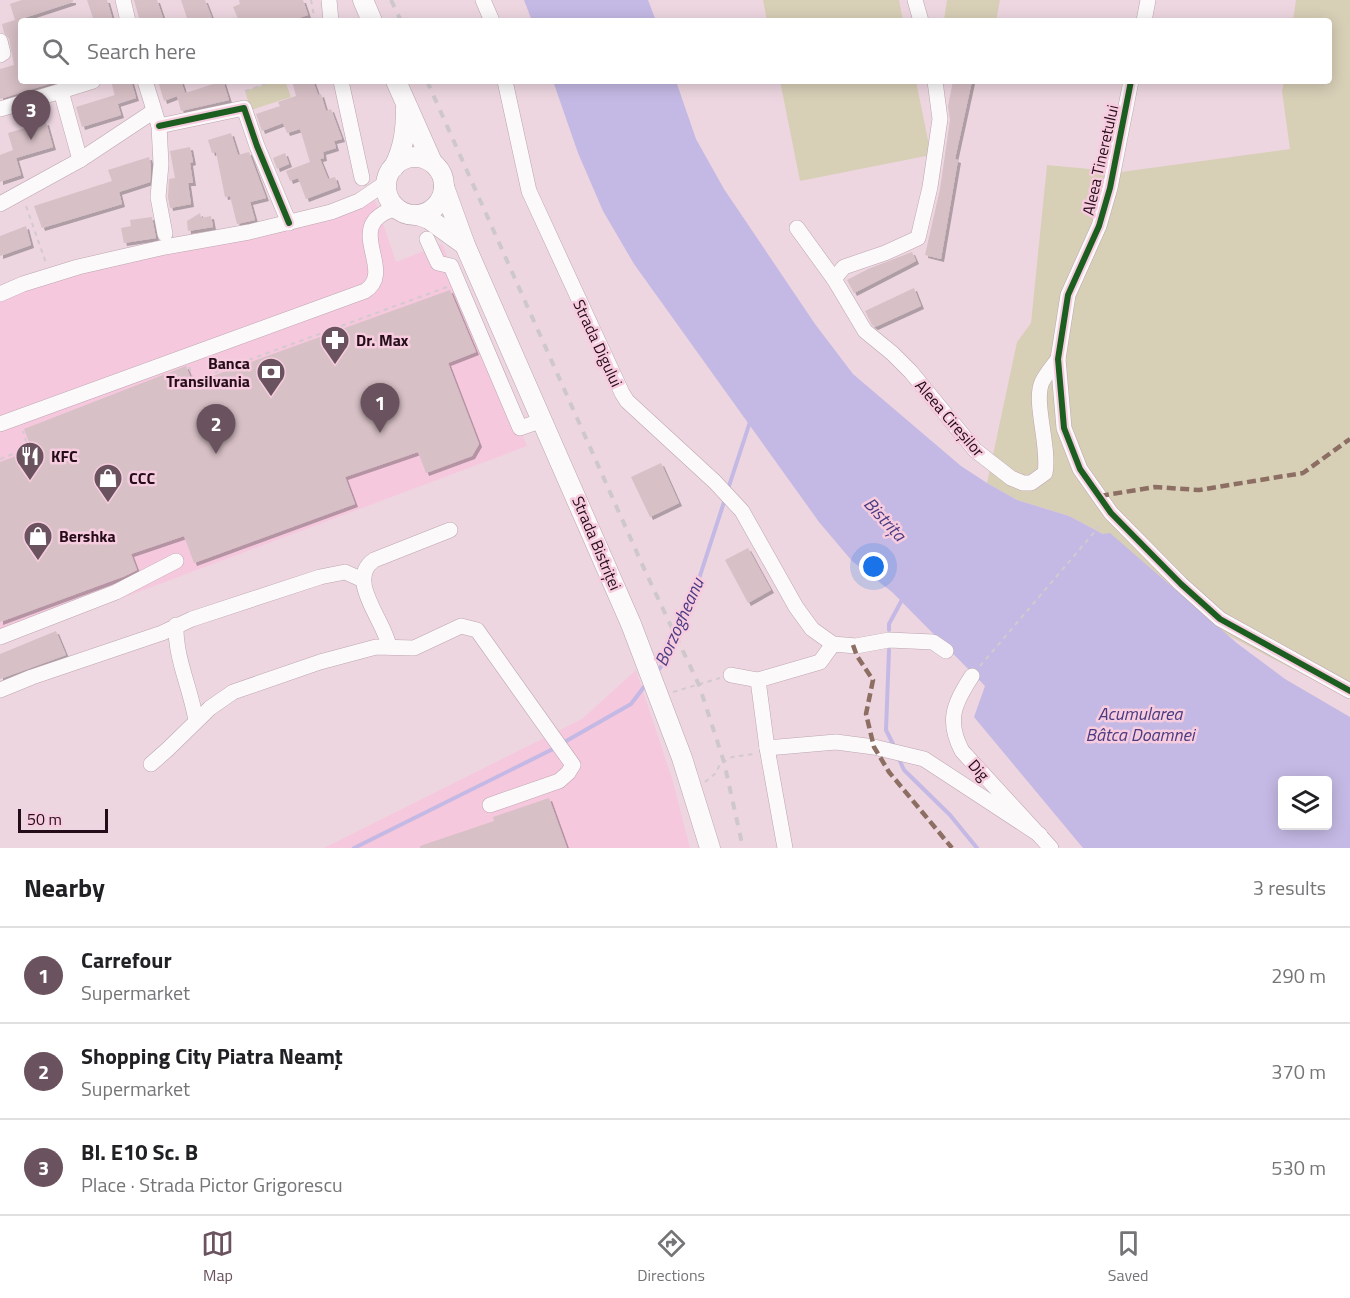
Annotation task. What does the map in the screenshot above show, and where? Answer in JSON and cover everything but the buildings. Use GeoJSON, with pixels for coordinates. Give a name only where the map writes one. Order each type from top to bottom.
{"type":"FeatureCollection","features":[{"type":"Feature","properties":{"kind":"main road"},"geometry":{"type":"LineString","coordinates":[[363,0],[371,18]]}},
{"type":"Feature","properties":{"kind":"main road"},"geometry":{"type":"LineString","coordinates":[[397,84],[432,162],[443,177],[443,195],[433,208],[418,215]]}},
{"type":"Feature","properties":{"kind":"main road"},"geometry":{"type":"LineString","coordinates":[[406,105],[404,140],[390,175],[387,192],[397,208],[429,219],[465,245]]}},
{"type":"Feature","properties":{"kind":"main road"},"geometry":{"type":"LineString","coordinates":[[390,175],[408,158],[432,162]]}},
{"type":"Feature","properties":{"kind":"main road","name":"Strada Bistriței"},"geometry":{"type":"LineString","coordinates":[[444,187],[465,245],[603,556],[642,652],[694,792],[710,848]]}},
{"type":"Feature","properties":{"kind":"street"},"geometry":{"type":"LineString","coordinates":[[123,0],[127,18]]}},
{"type":"Feature","properties":{"kind":"street"},"geometry":{"type":"LineString","coordinates":[[329,0],[331,18]]}},
{"type":"Feature","properties":{"kind":"street"},"geometry":{"type":"LineString","coordinates":[[483,0],[491,18]]}},
{"type":"Feature","properties":{"kind":"street"},"geometry":{"type":"LineString","coordinates":[[915,0],[920,18]]}},
{"type":"Feature","properties":{"kind":"street"},"geometry":{"type":"LineString","coordinates":[[1144,18],[1148,0]]}},
{"type":"Feature","properties":{"kind":"street"},"geometry":{"type":"LineString","coordinates":[[0,41],[3,53],[0,55]]}},
{"type":"Feature","properties":{"kind":"street"},"geometry":{"type":"LineString","coordinates":[[0,109],[79,84]]}},
{"type":"Feature","properties":{"kind":"street"},"geometry":{"type":"LineString","coordinates":[[146,84],[159,126],[161,164],[158,197],[165,234]]}},
{"type":"Feature","properties":{"kind":"street"},"geometry":{"type":"LineString","coordinates":[[343,84],[362,178]]}},
{"type":"Feature","properties":{"kind":"street","name":"Strada Digului"},"geometry":{"type":"LineString","coordinates":[[506,84],[529,191],[622,393],[627,401],[738,506],[796,607],[812,629],[833,644]]}},
{"type":"Feature","properties":{"kind":"street"},"geometry":{"type":"LineString","coordinates":[[834,279],[844,267],[885,253],[918,238],[930,187],[940,119],[935,84]]}},
{"type":"Feature","properties":{"kind":"street","name":"Aleea Tineretului"},"geometry":{"type":"LineString","coordinates":[[1130,84],[1110,188],[1099,226],[1068,296],[1058,358],[1065,428],[1080,470],[1111,513],[1181,584],[1220,619],[1350,691]]}},
{"type":"Feature","properties":{"kind":"street"},"geometry":{"type":"LineString","coordinates":[[61,91],[80,160]]}},
{"type":"Feature","properties":{"kind":"street"},"geometry":{"type":"LineString","coordinates":[[159,126],[244,108],[289,223]]}},
{"type":"Feature","properties":{"kind":"street"},"geometry":{"type":"LineString","coordinates":[[0,204],[80,160],[154,111]]}},
{"type":"Feature","properties":{"kind":"street"},"geometry":{"type":"LineString","coordinates":[[0,294],[50,275],[136,253],[249,232],[331,212],[359,201],[390,175]]}},
{"type":"Feature","properties":{"kind":"street"},"geometry":{"type":"LineString","coordinates":[[0,424],[365,291],[371,287],[376,271],[370,226],[385,212],[397,208]]}},
{"type":"Feature","properties":{"kind":"street","name":"Aleea Cireșilor"},"geometry":{"type":"LineString","coordinates":[[797,228],[834,279],[865,331],[911,372],[975,450],[1011,478],[1023,483],[1031,483],[1045,473],[1047,461],[1040,412],[1041,384],[1058,358]]}},
{"type":"Feature","properties":{"kind":"street"},"geometry":{"type":"LineString","coordinates":[[427,239],[438,263],[451,266],[520,428],[543,420]]}},
{"type":"Feature","properties":{"kind":"street"},"geometry":{"type":"LineString","coordinates":[[389,647],[388,637],[366,594],[363,580],[368,564],[450,530]]}},
{"type":"Feature","properties":{"kind":"street"},"geometry":{"type":"LineString","coordinates":[[0,637],[116,592],[176,561]]}},
{"type":"Feature","properties":{"kind":"street"},"geometry":{"type":"LineString","coordinates":[[0,690],[42,673],[162,633],[192,618],[320,577],[345,572],[363,580]]}},
{"type":"Feature","properties":{"kind":"street"},"geometry":{"type":"LineString","coordinates":[[176,626],[176,643],[193,701],[196,722]]}},
{"type":"Feature","properties":{"kind":"street"},"geometry":{"type":"LineString","coordinates":[[151,764],[210,708],[233,692],[320,662],[376,647],[414,648],[461,626],[477,630],[573,765],[559,781],[490,805]]}},
{"type":"Feature","properties":{"kind":"street"},"geometry":{"type":"LineString","coordinates":[[731,675],[758,681],[820,662],[833,644],[856,646],[890,640],[933,642],[946,651]]}},
{"type":"Feature","properties":{"kind":"street","name":"Dig"},"geometry":{"type":"LineString","coordinates":[[972,676],[964,688],[954,714],[954,735],[962,751],[1051,848]]}},
{"type":"Feature","properties":{"kind":"street"},"geometry":{"type":"LineString","coordinates":[[758,681],[785,848]]}},
{"type":"Feature","properties":{"kind":"street"},"geometry":{"type":"LineString","coordinates":[[767,747],[836,742],[924,759],[1040,835]]}},
{"type":"Feature","properties":{"kind":"path"},"geometry":{"type":"LineString","coordinates":[[310,0],[314,18]]}},
{"type":"Feature","properties":{"kind":"path"},"geometry":{"type":"LineString","coordinates":[[244,91],[266,84]]}},
{"type":"Feature","properties":{"kind":"path"},"geometry":{"type":"LineString","coordinates":[[21,192],[50,275]]}},
{"type":"Feature","properties":{"kind":"path"},"geometry":{"type":"LineString","coordinates":[[188,364],[194,380],[458,283]]}},
{"type":"Feature","properties":{"kind":"path"},"geometry":{"type":"LineString","coordinates":[[0,459],[28,448],[21,428]]}},
{"type":"Feature","properties":{"kind":"path"},"geometry":{"type":"LineString","coordinates":[[972,676],[1111,513]]}},
{"type":"Feature","properties":{"kind":"path"},"geometry":{"type":"LineString","coordinates":[[659,696],[731,675]]}},
{"type":"Feature","properties":{"kind":"path"},"geometry":{"type":"LineString","coordinates":[[694,792],[716,773],[720,764],[732,757],[757,753],[767,747]]}},
{"type":"Feature","properties":{"kind":"shaded area"},"geometry":{"type":"Polygon","coordinates":[[[763,0],[899,0],[902,18],[766,18],[763,0]]]}},
{"type":"Feature","properties":{"kind":"shaded area"},"geometry":{"type":"Polygon","coordinates":[[[947,0],[1000,0],[997,18],[944,18],[947,0]]]}},
{"type":"Feature","properties":{"kind":"shaded area"},"geometry":{"type":"Polygon","coordinates":[[[1296,0],[1350,0],[1350,699],[1216,629],[1103,534],[1069,516],[1017,500],[987,483],[1017,342],[1031,323],[1047,165],[1121,172],[1290,149],[1282,91],[1283,84],[1332,84],[1332,18],[1293,18],[1296,0]]]}},
{"type":"Feature","properties":{"kind":"shaded area"},"geometry":{"type":"Polygon","coordinates":[[[266,84],[286,84],[291,97],[251,110],[245,91],[266,84]]]}},
{"type":"Feature","properties":{"kind":"shaded area"},"geometry":{"type":"Polygon","coordinates":[[[781,84],[917,84],[931,155],[800,181],[781,84]]]}},
{"type":"Feature","properties":{"kind":"shaded area"},"geometry":{"type":"Polygon","coordinates":[[[375,200],[396,262],[442,244],[527,446],[0,644],[0,293],[121,255],[375,200]]]}},
{"type":"Feature","properties":{"kind":"shaded area"},"geometry":{"type":"Polygon","coordinates":[[[636,670],[673,782],[690,848],[324,848],[582,719],[636,670]]]}},
{"type":"Feature","properties":{"kind":"water"},"geometry":{"type":"Polygon","coordinates":[[[524,0],[648,0],[655,18],[531,18],[524,0]]]}},
{"type":"Feature","properties":{"kind":"water"},"geometry":{"type":"Polygon","coordinates":[[[554,84],[677,84],[696,139],[724,189],[815,324],[853,374],[961,466],[987,483],[1017,500],[1069,516],[1103,534],[1110,533],[1238,644],[1285,679],[1350,717],[1350,848],[1083,848],[974,717],[985,686],[892,592],[852,561],[819,522],[634,264],[603,211],[578,153],[554,84]]]}},
{"type":"Feature","properties":{"kind":"waterway","name":"Borzogheanu"},"geometry":{"type":"LineString","coordinates":[[728,489],[750,422]]}},
{"type":"Feature","properties":{"kind":"waterway","name":"Borzogheanu"},"geometry":{"type":"LineString","coordinates":[[656,673],[663,664],[694,594],[725,499]]}},
{"type":"Feature","properties":{"kind":"waterway"},"geometry":{"type":"LineString","coordinates":[[889,630],[889,624],[903,598]]}},
{"type":"Feature","properties":{"kind":"waterway"},"geometry":{"type":"LineString","coordinates":[[889,650],[886,730],[894,746]]}},
{"type":"Feature","properties":{"kind":"waterway","name":"Borzogheanu"},"geometry":{"type":"LineString","coordinates":[[561,744],[631,704],[647,683]]}},
{"type":"Feature","properties":{"kind":"waterway","name":"Borzogheanu"},"geometry":{"type":"LineString","coordinates":[[354,848],[555,748]]}},
{"type":"Feature","properties":{"kind":"waterway"},"geometry":{"type":"LineString","coordinates":[[899,759],[904,770],[950,815],[977,848]]}},
{"type":"Feature","properties":{"kind":"railway"},"geometry":{"type":"LineString","coordinates":[[391,0],[400,18]]}},
{"type":"Feature","properties":{"kind":"railway"},"geometry":{"type":"LineString","coordinates":[[428,84],[646,573],[699,685],[724,762],[743,848]]}},
{"type":"Feature","properties":{"kind":"marked path"},"geometry":{"type":"LineString","coordinates":[[1100,496],[1155,487],[1199,490],[1303,473],[1350,439]]}},
{"type":"Feature","properties":{"kind":"marked path"},"geometry":{"type":"LineString","coordinates":[[853,645],[857,656],[873,680],[866,714],[874,747],[889,772],[952,848]]}},
{"type":"Feature","properties":{"kind":"cycle path"},"geometry":{"type":"LineString","coordinates":[[1130,84],[1110,188],[1099,226],[1068,295],[1058,359],[1064,428],[1080,469],[1111,513],[1181,584],[1220,619],[1350,691]]}},
{"type":"Feature","properties":{"kind":"cycle path"},"geometry":{"type":"LineString","coordinates":[[159,126],[244,108],[289,223]]}},
{"type":"Feature","properties":{"kind":"place","name":"Bl. E10 Sc. B"},"geometry":{"type":"Point","coordinates":[31,140]}},
{"type":"Feature","properties":{"kind":"place","name":"Dr. Max"},"geometry":{"type":"Point","coordinates":[335,366]}},
{"type":"Feature","properties":{"kind":"place","name":"Banca Transilvania"},"geometry":{"type":"Point","coordinates":[271,398]}},
{"type":"Feature","properties":{"kind":"place","name":"Carrefour"},"geometry":{"type":"Point","coordinates":[380,433]}},
{"type":"Feature","properties":{"kind":"place","name":"Shopping City Piatra Neamț"},"geometry":{"type":"Point","coordinates":[216,454]}},
{"type":"Feature","properties":{"kind":"place","name":"KFC"},"geometry":{"type":"Point","coordinates":[30,482]}},
{"type":"Feature","properties":{"kind":"place","name":"CCC"},"geometry":{"type":"Point","coordinates":[108,504]}},
{"type":"Feature","properties":{"kind":"place","name":"Bershka"},"geometry":{"type":"Point","coordinates":[38,562]}},
{"type":"Feature","properties":{"kind":"water label","name":"Bistrița"},"geometry":{"type":"Point","coordinates":[885,519]}},
{"type":"Feature","properties":{"kind":"water label","name":"Acumularea Bâtca Doamnei"},"geometry":{"type":"Point","coordinates":[1140,723]}}]}
